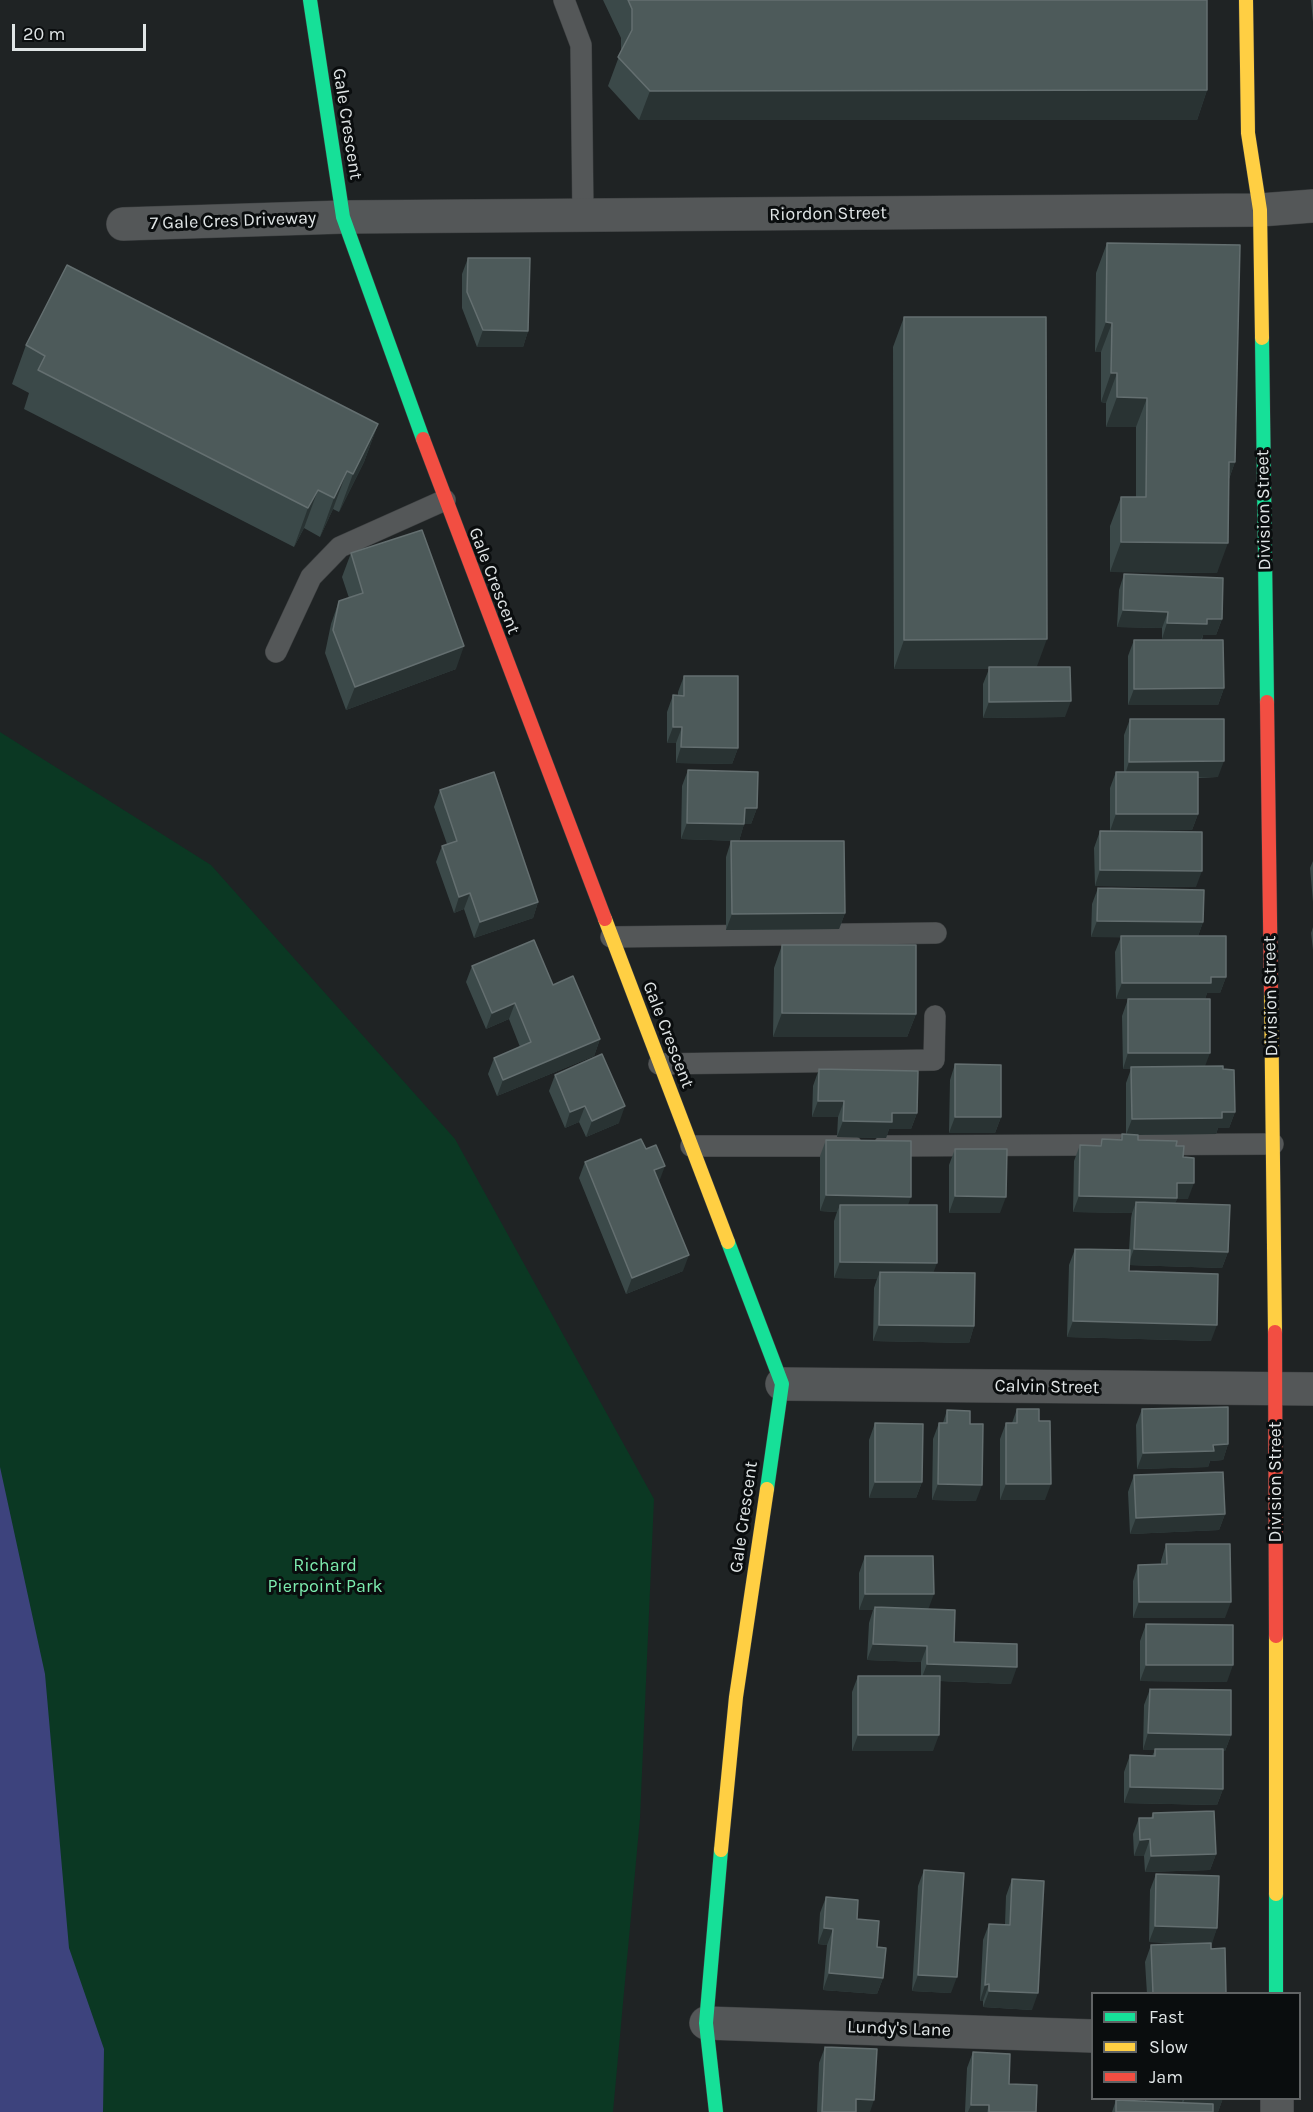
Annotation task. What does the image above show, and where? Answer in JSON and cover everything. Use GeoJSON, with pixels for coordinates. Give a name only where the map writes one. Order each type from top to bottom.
{"type":"FeatureCollection","features":[{"type":"Feature","properties":{"kind":"street","name":"Gale Crescent"},"geometry":{"type":"LineString","coordinates":[[310,0],[343,217],[444,501],[782,1384],[736,1697],[706,2022],[716,2112]]}},
{"type":"Feature","properties":{"kind":"street","name":"Division Street"},"geometry":{"type":"LineString","coordinates":[[1246,0],[1248,133],[1260,210],[1276,1389],[1276,1992]]}},
{"type":"Feature","properties":{"kind":"street","name":"Riordon Street"},"geometry":{"type":"LineString","coordinates":[[343,217],[1260,210],[1313,206]]}},
{"type":"Feature","properties":{"kind":"street","name":"7 Gale Cres Driveway"},"geometry":{"type":"LineString","coordinates":[[123,224],[343,217]]}},
{"type":"Feature","properties":{"kind":"street","name":"Calvin Street"},"geometry":{"type":"LineString","coordinates":[[782,1384],[1313,1389]]}},
{"type":"Feature","properties":{"kind":"street","name":"Lundy's Lane"},"geometry":{"type":"LineString","coordinates":[[706,2022],[1091,2036]]}},
{"type":"Feature","properties":{"kind":"lane"},"geometry":{"type":"LineString","coordinates":[[564,0],[581,45],[583,216]]}},
{"type":"Feature","properties":{"kind":"lane"},"geometry":{"type":"LineString","coordinates":[[276,652],[311,577],[340,547],[444,501]]}},
{"type":"Feature","properties":{"kind":"lane"},"geometry":{"type":"LineString","coordinates":[[611,937],[936,933]]}},
{"type":"Feature","properties":{"kind":"lane"},"geometry":{"type":"LineString","coordinates":[[659,1064],[934,1060],[935,1016]]}},
{"type":"Feature","properties":{"kind":"lane"},"geometry":{"type":"LineString","coordinates":[[691,1146],[1273,1144]]}},
{"type":"Feature","properties":{"kind":"green space","name":"Richard Pierpoint Park"},"geometry":{"type":"Polygon","coordinates":[[[0,732],[211,865],[455,1139],[654,1499],[640,1818],[613,2112],[0,2112],[0,732]]]}},
{"type":"Feature","properties":{"kind":"water"},"geometry":{"type":"Polygon","coordinates":[[[0,1467],[45,1674],[69,1948],[104,2049],[103,2112],[0,2112],[0,1467]]]}},
{"type":"Feature","properties":{"kind":"building"},"geometry":{"type":"Polygon","coordinates":[[[628,0],[1207,0],[1207,90],[650,91],[618,57],[632,30],[632,9],[628,0]]]}},
{"type":"Feature","properties":{"kind":"building"},"geometry":{"type":"Polygon","coordinates":[[[1107,243],[1240,245],[1235,462],[1229,462],[1228,543],[1121,542],[1121,497],[1146,497],[1147,398],[1117,397],[1117,373],[1111,373],[1112,323],[1106,322],[1107,243]]]}},
{"type":"Feature","properties":{"kind":"building"},"geometry":{"type":"Polygon","coordinates":[[[468,258],[530,258],[528,331],[483,330],[467,292],[468,258]]]}},
{"type":"Feature","properties":{"kind":"building"},"geometry":{"type":"Polygon","coordinates":[[[67,265],[378,424],[353,474],[347,471],[334,498],[318,490],[308,508],[38,370],[45,356],[26,345],[67,265]]]}},
{"type":"Feature","properties":{"kind":"building"},"geometry":{"type":"Polygon","coordinates":[[[904,317],[1046,317],[1047,639],[904,640],[904,317]]]}},
{"type":"Feature","properties":{"kind":"building"},"geometry":{"type":"Polygon","coordinates":[[[422,530],[464,646],[355,687],[333,630],[339,601],[363,593],[351,553],[422,530]]]}},
{"type":"Feature","properties":{"kind":"building"},"geometry":{"type":"Polygon","coordinates":[[[1124,574],[1223,578],[1222,619],[1207,619],[1207,624],[1167,623],[1168,612],[1123,610],[1124,574]]]}},
{"type":"Feature","properties":{"kind":"building"},"geometry":{"type":"Polygon","coordinates":[[[1134,640],[1223,640],[1224,688],[1134,689],[1134,640]]]}},
{"type":"Feature","properties":{"kind":"building"},"geometry":{"type":"Polygon","coordinates":[[[989,667],[1070,667],[1071,701],[989,702],[989,667]]]}},
{"type":"Feature","properties":{"kind":"building"},"geometry":{"type":"Polygon","coordinates":[[[684,676],[738,676],[738,748],[681,747],[682,727],[673,727],[673,695],[684,696],[684,676]]]}},
{"type":"Feature","properties":{"kind":"building"},"geometry":{"type":"Polygon","coordinates":[[[1130,719],[1224,719],[1224,761],[1129,762],[1130,719]]]}},
{"type":"Feature","properties":{"kind":"building"},"geometry":{"type":"Polygon","coordinates":[[[688,770],[758,772],[757,808],[745,808],[744,824],[687,823],[688,770]]]}},
{"type":"Feature","properties":{"kind":"building"},"geometry":{"type":"Polygon","coordinates":[[[494,772],[538,902],[480,922],[470,893],[459,897],[442,846],[457,841],[440,790],[494,772]]]}},
{"type":"Feature","properties":{"kind":"building"},"geometry":{"type":"Polygon","coordinates":[[[1116,772],[1198,772],[1198,814],[1116,814],[1116,772]]]}},
{"type":"Feature","properties":{"kind":"building"},"geometry":{"type":"Polygon","coordinates":[[[1100,831],[1202,832],[1202,871],[1100,870],[1100,831]]]}},
{"type":"Feature","properties":{"kind":"building"},"geometry":{"type":"Polygon","coordinates":[[[731,841],[844,841],[845,913],[732,914],[731,841]]]}},
{"type":"Feature","properties":{"kind":"building"},"geometry":{"type":"Polygon","coordinates":[[[1098,888],[1204,890],[1203,922],[1097,921],[1098,888]]]}},
{"type":"Feature","properties":{"kind":"building"},"geometry":{"type":"Polygon","coordinates":[[[1121,936],[1226,936],[1226,977],[1211,977],[1211,983],[1122,983],[1121,936]]]}},
{"type":"Feature","properties":{"kind":"building"},"geometry":{"type":"Polygon","coordinates":[[[534,940],[553,985],[573,976],[600,1039],[503,1080],[494,1058],[531,1042],[515,1003],[492,1013],[472,966],[534,940]]]}},
{"type":"Feature","properties":{"kind":"building"},"geometry":{"type":"Polygon","coordinates":[[[782,945],[916,945],[916,1014],[782,1013],[782,945]]]}},
{"type":"Feature","properties":{"kind":"building"},"geometry":{"type":"Polygon","coordinates":[[[1128,999],[1210,999],[1210,1053],[1128,1053],[1128,999]]]}},
{"type":"Feature","properties":{"kind":"building"},"geometry":{"type":"Polygon","coordinates":[[[602,1054],[625,1106],[592,1121],[585,1106],[570,1112],[555,1075],[602,1054]]]}},
{"type":"Feature","properties":{"kind":"building"},"geometry":{"type":"Polygon","coordinates":[[[955,1064],[1001,1065],[1001,1117],[955,1117],[955,1064]]]}},
{"type":"Feature","properties":{"kind":"building"},"geometry":{"type":"Polygon","coordinates":[[[1223,1066],[1223,1069],[1234,1070],[1235,1112],[1222,1112],[1222,1118],[1132,1119],[1131,1067],[1223,1066]]]}},
{"type":"Feature","properties":{"kind":"building"},"geometry":{"type":"Polygon","coordinates":[[[819,1069],[918,1071],[917,1113],[892,1113],[892,1122],[843,1121],[844,1101],[818,1101],[819,1069]]]}},
{"type":"Feature","properties":{"kind":"building"},"geometry":{"type":"Polygon","coordinates":[[[1122,1134],[1138,1135],[1138,1140],[1177,1141],[1176,1146],[1184,1146],[1183,1157],[1194,1158],[1194,1183],[1177,1183],[1177,1198],[1079,1196],[1080,1145],[1101,1146],[1102,1139],[1122,1140],[1122,1134]]]}},
{"type":"Feature","properties":{"kind":"building"},"geometry":{"type":"Polygon","coordinates":[[[641,1139],[646,1149],[656,1145],[665,1166],[654,1170],[689,1255],[632,1278],[585,1162],[641,1139]]]}},
{"type":"Feature","properties":{"kind":"building"},"geometry":{"type":"Polygon","coordinates":[[[826,1140],[911,1141],[911,1197],[826,1195],[826,1140]]]}},
{"type":"Feature","properties":{"kind":"building"},"geometry":{"type":"Polygon","coordinates":[[[955,1149],[1007,1149],[1006,1197],[955,1196],[955,1149]]]}},
{"type":"Feature","properties":{"kind":"building"},"geometry":{"type":"Polygon","coordinates":[[[1136,1202],[1230,1205],[1228,1252],[1134,1249],[1136,1202]]]}},
{"type":"Feature","properties":{"kind":"building"},"geometry":{"type":"Polygon","coordinates":[[[840,1205],[937,1205],[937,1263],[840,1262],[840,1205]]]}},
{"type":"Feature","properties":{"kind":"building"},"geometry":{"type":"Polygon","coordinates":[[[1075,1249],[1130,1250],[1129,1271],[1218,1274],[1217,1325],[1073,1321],[1075,1249]]]}},
{"type":"Feature","properties":{"kind":"building"},"geometry":{"type":"Polygon","coordinates":[[[880,1272],[975,1273],[974,1326],[879,1325],[880,1272]]]}},
{"type":"Feature","properties":{"kind":"building"},"geometry":{"type":"Polygon","coordinates":[[[1228,1407],[1228,1444],[1213,1445],[1214,1451],[1143,1453],[1142,1409],[1228,1407]]]}},
{"type":"Feature","properties":{"kind":"building"},"geometry":{"type":"Polygon","coordinates":[[[1017,1409],[1039,1409],[1039,1421],[1050,1421],[1051,1484],[1006,1484],[1006,1423],[1017,1423],[1017,1409]]]}},
{"type":"Feature","properties":{"kind":"building"},"geometry":{"type":"Polygon","coordinates":[[[947,1410],[970,1411],[970,1424],[983,1424],[982,1485],[938,1484],[939,1423],[947,1423],[947,1410]]]}},
{"type":"Feature","properties":{"kind":"building"},"geometry":{"type":"Polygon","coordinates":[[[875,1423],[923,1424],[922,1482],[875,1482],[875,1423]]]}},
{"type":"Feature","properties":{"kind":"building"},"geometry":{"type":"Polygon","coordinates":[[[1223,1472],[1225,1514],[1136,1518],[1134,1475],[1223,1472]]]}},
{"type":"Feature","properties":{"kind":"building"},"geometry":{"type":"Polygon","coordinates":[[[1166,1544],[1230,1544],[1231,1602],[1139,1602],[1138,1565],[1167,1564],[1166,1544]]]}},
{"type":"Feature","properties":{"kind":"building"},"geometry":{"type":"Polygon","coordinates":[[[865,1556],[933,1556],[934,1594],[865,1594],[865,1556]]]}},
{"type":"Feature","properties":{"kind":"building"},"geometry":{"type":"Polygon","coordinates":[[[875,1607],[955,1610],[954,1642],[1017,1644],[1017,1667],[927,1664],[927,1646],[873,1644],[875,1607]]]}},
{"type":"Feature","properties":{"kind":"building"},"geometry":{"type":"Polygon","coordinates":[[[1146,1624],[1233,1625],[1233,1665],[1146,1665],[1146,1624]]]}},
{"type":"Feature","properties":{"kind":"building"},"geometry":{"type":"Polygon","coordinates":[[[858,1676],[940,1676],[939,1735],[858,1735],[858,1676]]]}},
{"type":"Feature","properties":{"kind":"building"},"geometry":{"type":"Polygon","coordinates":[[[1150,1689],[1231,1690],[1231,1735],[1148,1733],[1150,1689]]]}},
{"type":"Feature","properties":{"kind":"building"},"geometry":{"type":"Polygon","coordinates":[[[1155,1749],[1223,1749],[1223,1789],[1130,1787],[1130,1755],[1155,1756],[1155,1749]]]}},
{"type":"Feature","properties":{"kind":"building"},"geometry":{"type":"Polygon","coordinates":[[[1214,1811],[1216,1854],[1151,1856],[1150,1839],[1140,1840],[1139,1818],[1153,1818],[1153,1813],[1214,1811]]]}},
{"type":"Feature","properties":{"kind":"building"},"geometry":{"type":"Polygon","coordinates":[[[924,1870],[964,1873],[957,1977],[918,1975],[924,1870]]]}},
{"type":"Feature","properties":{"kind":"building"},"geometry":{"type":"Polygon","coordinates":[[[1156,1874],[1219,1876],[1217,1928],[1155,1926],[1156,1874]]]}},
{"type":"Feature","properties":{"kind":"building"},"geometry":{"type":"Polygon","coordinates":[[[1012,1879],[1044,1881],[1038,1993],[989,1991],[989,1984],[985,1985],[989,1924],[1010,1925],[1012,1879]]]}},
{"type":"Feature","properties":{"kind":"building"},"geometry":{"type":"Polygon","coordinates":[[[826,1897],[858,1900],[857,1919],[879,1921],[877,1947],[886,1948],[883,1978],[829,1973],[833,1929],[824,1928],[826,1897]]]}},
{"type":"Feature","properties":{"kind":"building"},"geometry":{"type":"Polygon","coordinates":[[[1211,1943],[1211,1949],[1225,1948],[1226,1992],[1153,1992],[1151,1945],[1211,1943]]]}},
{"type":"Feature","properties":{"kind":"building"},"geometry":{"type":"Polygon","coordinates":[[[825,2047],[877,2049],[874,2100],[856,2099],[856,2112],[822,2112],[825,2047]]]}},
{"type":"Feature","properties":{"kind":"building"},"geometry":{"type":"Polygon","coordinates":[[[973,2052],[1010,2054],[1009,2084],[1037,2085],[1036,2112],[989,2112],[989,2105],[971,2105],[973,2052]]]}},
{"type":"Feature","properties":{"kind":"building"},"geometry":{"type":"Polygon","coordinates":[[[1116,2100],[1213,2104],[1213,2112],[1116,2112],[1116,2100]]]}},
{"type":"Feature","properties":{"kind":"traffic: fast"},"geometry":{"type":"LineString","coordinates":[[310,0],[343,217],[423,439]]}},
{"type":"Feature","properties":{"kind":"traffic: fast"},"geometry":{"type":"LineString","coordinates":[[1262,338],[1267,702]]}},
{"type":"Feature","properties":{"kind":"traffic: fast"},"geometry":{"type":"LineString","coordinates":[[728,1242],[782,1384],[767,1489]]}},
{"type":"Feature","properties":{"kind":"traffic: fast"},"geometry":{"type":"LineString","coordinates":[[716,2112],[706,2023],[721,1850]]}},
{"type":"Feature","properties":{"kind":"traffic: fast"},"geometry":{"type":"LineString","coordinates":[[1276,1894],[1276,1992]]}},
{"type":"Feature","properties":{"kind":"traffic: slow"},"geometry":{"type":"LineString","coordinates":[[1246,0],[1248,133],[1260,210],[1262,338]]}},
{"type":"Feature","properties":{"kind":"traffic: slow"},"geometry":{"type":"LineString","coordinates":[[605,919],[728,1242]]}},
{"type":"Feature","properties":{"kind":"traffic: slow"},"geometry":{"type":"LineString","coordinates":[[1271,992],[1275,1332]]}},
{"type":"Feature","properties":{"kind":"traffic: slow"},"geometry":{"type":"LineString","coordinates":[[721,1850],[736,1697],[767,1489]]}},
{"type":"Feature","properties":{"kind":"traffic: slow"},"geometry":{"type":"LineString","coordinates":[[1276,1636],[1276,1894]]}},
{"type":"Feature","properties":{"kind":"traffic: jam"},"geometry":{"type":"LineString","coordinates":[[423,439],[605,919]]}},
{"type":"Feature","properties":{"kind":"traffic: jam"},"geometry":{"type":"LineString","coordinates":[[1267,702],[1271,992]]}},
{"type":"Feature","properties":{"kind":"traffic: jam"},"geometry":{"type":"LineString","coordinates":[[1275,1332],[1276,1636]]}}]}
